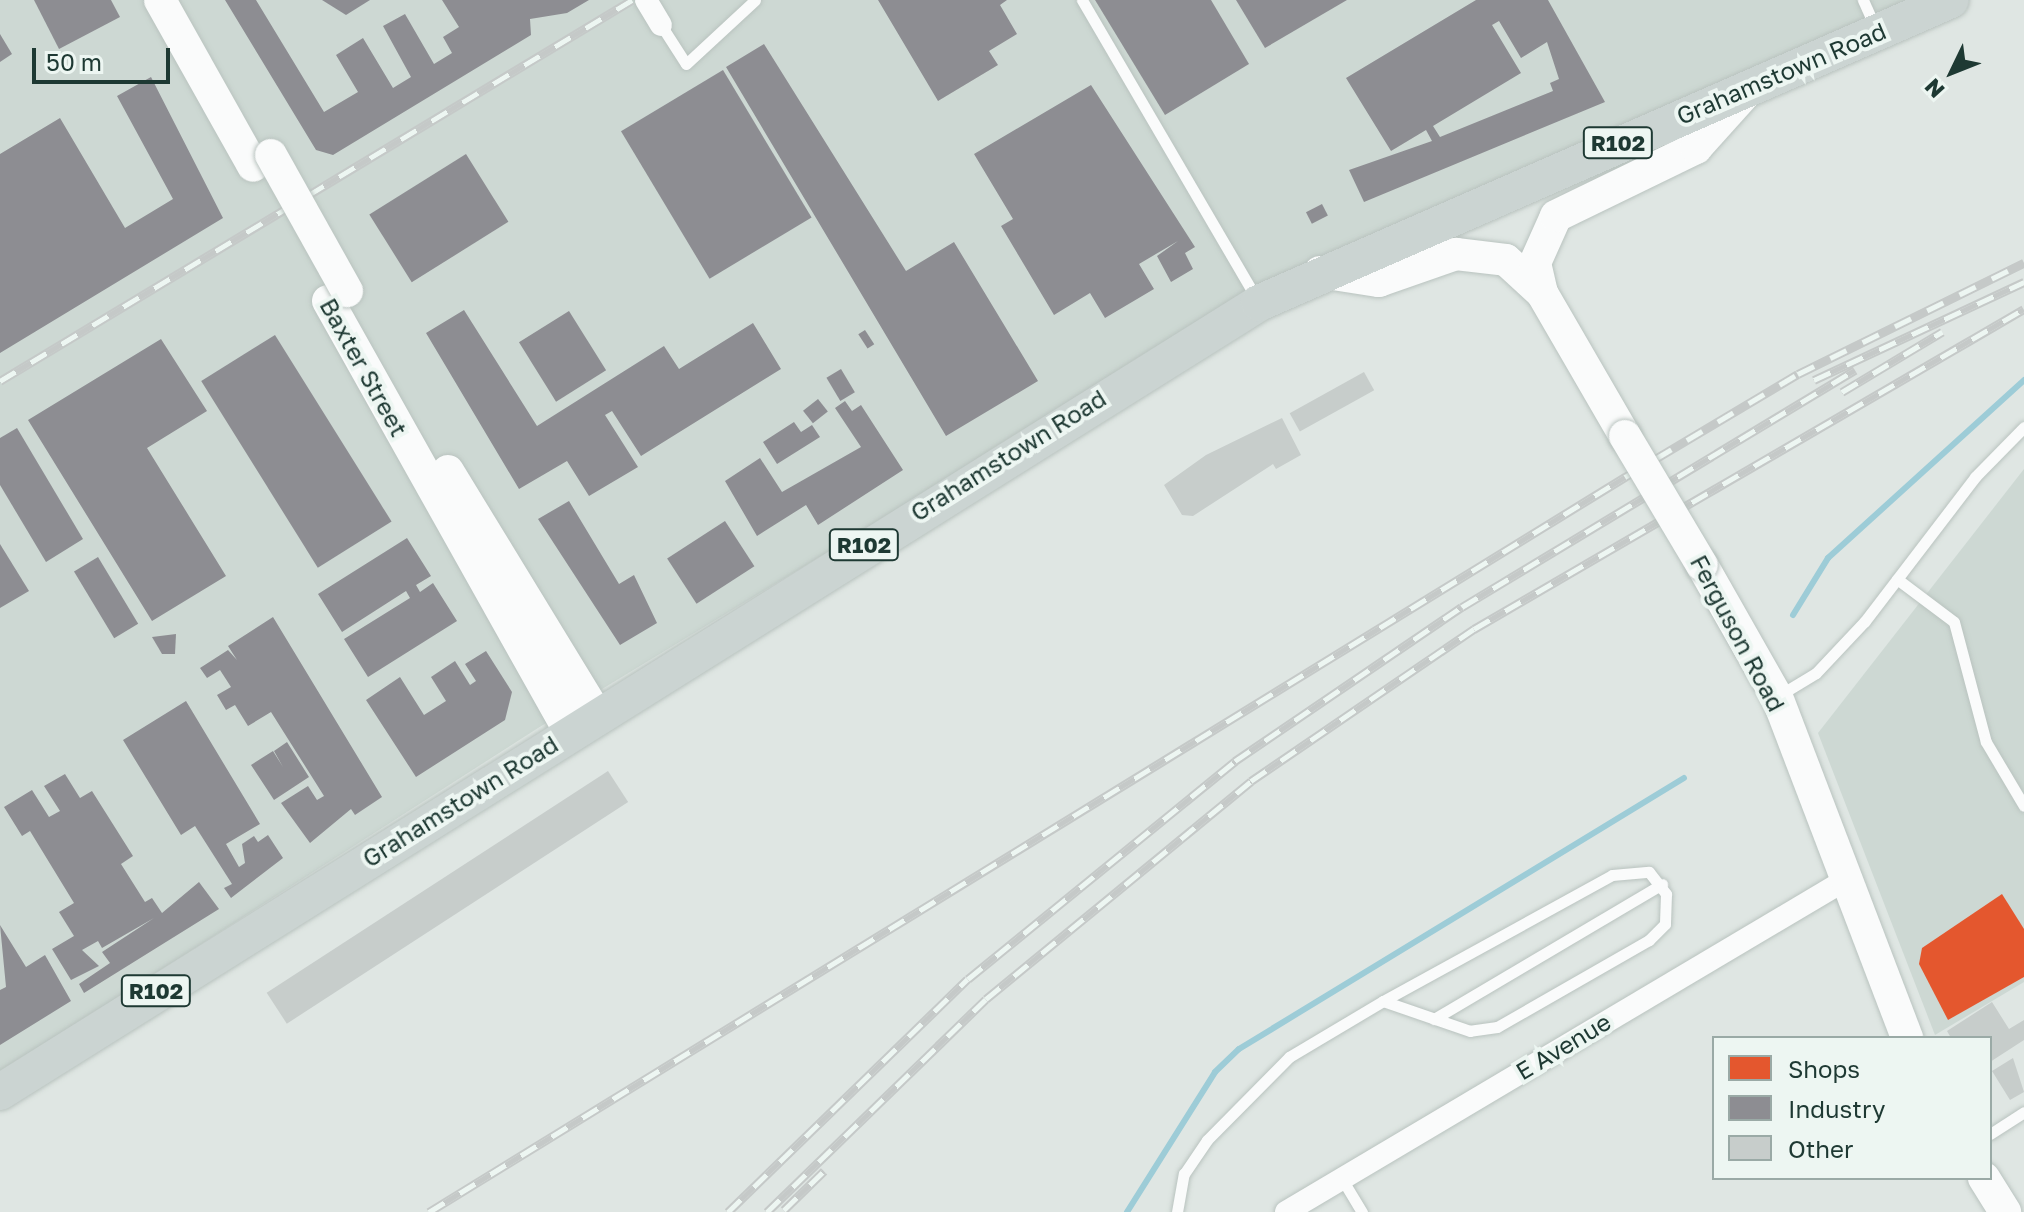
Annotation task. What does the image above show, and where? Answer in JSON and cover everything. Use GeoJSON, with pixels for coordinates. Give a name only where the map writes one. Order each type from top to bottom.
{"type":"FeatureCollection","features":[{"type":"Feature","properties":{"kind":"main road","name":"Baxter Street"},"geometry":{"type":"LineString","coordinates":[[160,0],[262,161]]}},
{"type":"Feature","properties":{"kind":"main road","name":"Baxter Street"},"geometry":{"type":"LineString","coordinates":[[184,0],[262,161],[584,724]]}},
{"type":"Feature","properties":{"kind":"main road","name":"Grahamstown Road"},"geometry":{"type":"LineString","coordinates":[[0,1092],[1259,303],[1320,272],[1752,84],[1870,16],[1951,0]]}},
{"type":"Feature","properties":{"kind":"main road","name":"Ferguson Road"},"geometry":{"type":"LineString","coordinates":[[1542,293],[1535,263],[1556,216],[1696,148],[1752,84]]}},
{"type":"Feature","properties":{"kind":"main road","name":"Ferguson Road"},"geometry":{"type":"LineString","coordinates":[[1320,272],[1379,281],[1480,252],[1518,267],[1542,293],[1777,697],[1842,882],[1906,1036]]}},
{"type":"Feature","properties":{"kind":"main road"},"geometry":{"type":"LineString","coordinates":[[1985,1180],[2005,1212]]}},
{"type":"Feature","properties":{"kind":"street"},"geometry":{"type":"LineString","coordinates":[[646,0],[661,25]]}},
{"type":"Feature","properties":{"kind":"street","name":"E Avenue"},"geometry":{"type":"LineString","coordinates":[[1286,1212],[1842,882]]}},
{"type":"Feature","properties":{"kind":"lane"},"geometry":{"type":"LineString","coordinates":[[661,25],[686,64],[755,0]]}},
{"type":"Feature","properties":{"kind":"lane"},"geometry":{"type":"LineString","coordinates":[[1082,0],[1259,303]]}},
{"type":"Feature","properties":{"kind":"lane"},"geometry":{"type":"LineString","coordinates":[[1777,697],[1816,673],[2024,427]]}},
{"type":"Feature","properties":{"kind":"lane"},"geometry":{"type":"LineString","coordinates":[[1897,579],[1954,622],[1986,742],[2024,806]]}},
{"type":"Feature","properties":{"kind":"lane"},"geometry":{"type":"LineString","coordinates":[[1177,1212],[1184,1174],[1251,1091],[1289,1057],[1383,1001],[1612,875],[1639,869],[1662,884]]}},
{"type":"Feature","properties":{"kind":"lane"},"geometry":{"type":"LineString","coordinates":[[1383,1001],[1470,1031],[1497,1027],[1627,954],[1665,924],[1662,884]]}},
{"type":"Feature","properties":{"kind":"lane"},"geometry":{"type":"LineString","coordinates":[[1434,1019],[1662,884]]}},
{"type":"Feature","properties":{"kind":"lane"},"geometry":{"type":"LineString","coordinates":[[1992,1133],[2024,1112]]}},
{"type":"Feature","properties":{"kind":"lane"},"geometry":{"type":"LineString","coordinates":[[1342,1179],[1362,1212]]}},
{"type":"Feature","properties":{"kind":"shaded area"},"geometry":{"type":"Polygon","coordinates":[[[0,0],[1919,0],[1275,280],[538,728],[0,1073],[0,0]]]}},
{"type":"Feature","properties":{"kind":"shaded area"},"geometry":{"type":"Polygon","coordinates":[[[2024,469],[2024,982],[1935,1035],[1818,733],[2024,469]]]}},
{"type":"Feature","properties":{"kind":"building: Shops"},"geometry":{"type":"Polygon","coordinates":[[[2002,894],[2024,929],[2024,977],[1948,1020],[1919,964],[1922,948],[2002,894]]]}},
{"type":"Feature","properties":{"kind":"building: Industry"},"geometry":{"type":"Polygon","coordinates":[[[34,0],[111,0],[120,17],[59,49],[34,0]]]}},
{"type":"Feature","properties":{"kind":"building: Industry"},"geometry":{"type":"Polygon","coordinates":[[[225,0],[256,0],[324,112],[358,92],[336,55],[363,38],[393,88],[411,77],[383,26],[405,14],[434,64],[452,53],[443,37],[459,27],[442,0],[589,0],[567,13],[530,19],[531,35],[333,155],[316,150],[225,0]]]}},
{"type":"Feature","properties":{"kind":"building: Industry"},"geometry":{"type":"Polygon","coordinates":[[[322,0],[370,0],[346,15],[322,0]]]}},
{"type":"Feature","properties":{"kind":"building: Industry"},"geometry":{"type":"Polygon","coordinates":[[[878,0],[1007,0],[1000,5],[1017,34],[989,51],[998,65],[938,101],[878,0]]]}},
{"type":"Feature","properties":{"kind":"building: Industry"},"geometry":{"type":"Polygon","coordinates":[[[1095,0],[1211,0],[1249,64],[1165,115],[1095,0]]]}},
{"type":"Feature","properties":{"kind":"building: Industry"},"geometry":{"type":"Polygon","coordinates":[[[1236,0],[1347,0],[1265,48],[1236,0]]]}},
{"type":"Feature","properties":{"kind":"building: Industry"},"geometry":{"type":"Polygon","coordinates":[[[1476,0],[1548,0],[1605,102],[1364,202],[1349,170],[1432,141],[1426,130],[1391,151],[1346,78],[1476,0]],[[1499,21],[1492,25],[1521,73],[1433,126],[1440,137],[1553,91],[1550,83],[1559,79],[1547,42],[1521,58],[1499,21]]]}},
{"type":"Feature","properties":{"kind":"building: Industry"},"geometry":{"type":"Polygon","coordinates":[[[0,34],[12,54],[0,62],[0,34]]]}},
{"type":"Feature","properties":{"kind":"building: Industry"},"geometry":{"type":"Polygon","coordinates":[[[764,44],[906,271],[954,242],[1038,381],[946,436],[726,67],[764,44]]]}},
{"type":"Feature","properties":{"kind":"building: Industry"},"geometry":{"type":"Polygon","coordinates":[[[723,70],[812,217],[710,279],[621,131],[723,70]]]}},
{"type":"Feature","properties":{"kind":"building: Industry"},"geometry":{"type":"Polygon","coordinates":[[[151,77],[223,218],[0,353],[0,154],[60,118],[125,228],[173,199],[117,96],[151,77]]]}},
{"type":"Feature","properties":{"kind":"building: Industry"},"geometry":{"type":"Polygon","coordinates":[[[1091,85],[1195,247],[1185,253],[1193,269],[1171,282],[1157,256],[1178,241],[1139,264],[1154,289],[1105,318],[1090,293],[1054,315],[1001,226],[1013,219],[974,154],[1091,85]]]}},
{"type":"Feature","properties":{"kind":"building: Industry"},"geometry":{"type":"Polygon","coordinates":[[[466,154],[508,222],[412,282],[369,214],[466,154]]]}},
{"type":"Feature","properties":{"kind":"building: Industry"},"geometry":{"type":"Polygon","coordinates":[[[1322,204],[1328,216],[1312,224],[1306,212],[1322,204]]]}},
{"type":"Feature","properties":{"kind":"building: Industry"},"geometry":{"type":"Polygon","coordinates":[[[464,310],[537,426],[664,346],[679,369],[753,323],[781,369],[641,456],[612,411],[605,415],[638,467],[589,496],[567,461],[519,489],[426,333],[464,310]]]}},
{"type":"Feature","properties":{"kind":"building: Industry"},"geometry":{"type":"Polygon","coordinates":[[[569,311],[606,370],[556,402],[519,342],[569,311]]]}},
{"type":"Feature","properties":{"kind":"building: Industry"},"geometry":{"type":"Polygon","coordinates":[[[865,330],[874,344],[868,349],[858,334],[865,330]]]}},
{"type":"Feature","properties":{"kind":"building: Industry"},"geometry":{"type":"Polygon","coordinates":[[[275,335],[392,522],[318,568],[201,381],[275,335]]]}},
{"type":"Feature","properties":{"kind":"building: Industry"},"geometry":{"type":"Polygon","coordinates":[[[161,339],[207,411],[147,448],[226,576],[152,621],[28,420],[161,339]]]}},
{"type":"Feature","properties":{"kind":"building: Industry"},"geometry":{"type":"Polygon","coordinates":[[[841,369],[855,392],[840,401],[826,378],[841,369]]]}},
{"type":"Feature","properties":{"kind":"building: Industry"},"geometry":{"type":"Polygon","coordinates":[[[818,399],[828,412],[813,423],[803,411],[818,399]]]}},
{"type":"Feature","properties":{"kind":"building: Industry"},"geometry":{"type":"Polygon","coordinates":[[[845,401],[852,411],[861,405],[903,470],[818,525],[806,505],[757,536],[725,481],[760,458],[782,492],[861,447],[835,408],[845,401]]]}},
{"type":"Feature","properties":{"kind":"building: Industry"},"geometry":{"type":"Polygon","coordinates":[[[794,422],[801,432],[812,425],[820,437],[777,464],[763,442],[794,422]]]}},
{"type":"Feature","properties":{"kind":"building: Industry"},"geometry":{"type":"Polygon","coordinates":[[[17,428],[83,539],[46,562],[0,485],[0,438],[17,428]]]}},
{"type":"Feature","properties":{"kind":"building: Industry"},"geometry":{"type":"Polygon","coordinates":[[[569,501],[619,584],[634,575],[657,623],[620,645],[538,519],[569,501]]]}},
{"type":"Feature","properties":{"kind":"building: Industry"},"geometry":{"type":"Polygon","coordinates":[[[725,521],[754,566],[697,604],[667,559],[725,521]]]}},
{"type":"Feature","properties":{"kind":"building: Industry"},"geometry":{"type":"Polygon","coordinates":[[[407,538],[431,576],[416,585],[420,592],[433,583],[457,621],[368,677],[344,639],[410,598],[406,591],[342,632],[318,594],[407,538]]]}},
{"type":"Feature","properties":{"kind":"building: Industry"},"geometry":{"type":"Polygon","coordinates":[[[0,544],[29,591],[0,608],[0,544]]]}},
{"type":"Feature","properties":{"kind":"building: Industry"},"geometry":{"type":"Polygon","coordinates":[[[98,557],[138,624],[114,638],[74,571],[98,557]]]}},
{"type":"Feature","properties":{"kind":"building: Industry"},"geometry":{"type":"Polygon","coordinates":[[[273,617],[382,797],[355,815],[351,809],[310,843],[281,803],[308,786],[317,800],[324,796],[271,712],[248,726],[235,705],[226,710],[217,695],[231,687],[220,670],[207,678],[200,668],[228,650],[237,660],[228,646],[273,617]]]}},
{"type":"Feature","properties":{"kind":"building: Industry"},"geometry":{"type":"Polygon","coordinates":[[[176,634],[175,654],[162,654],[152,637],[176,634]]]}},
{"type":"Feature","properties":{"kind":"building: Industry"},"geometry":{"type":"Polygon","coordinates":[[[486,651],[512,692],[505,720],[416,777],[366,700],[400,677],[424,715],[446,701],[431,677],[455,661],[470,685],[476,681],[465,664],[486,651]]]}},
{"type":"Feature","properties":{"kind":"building: Industry"},"geometry":{"type":"Polygon","coordinates":[[[186,701],[260,824],[226,844],[239,867],[245,863],[242,844],[254,836],[258,842],[268,835],[283,858],[231,898],[224,888],[232,884],[195,826],[181,835],[123,740],[186,701]]]}},
{"type":"Feature","properties":{"kind":"building: Industry"},"geometry":{"type":"Polygon","coordinates":[[[287,742],[309,777],[274,800],[251,765],[273,751],[283,767],[274,751],[287,742]]]}},
{"type":"Feature","properties":{"kind":"building: Industry"},"geometry":{"type":"Polygon","coordinates":[[[65,774],[80,798],[92,791],[133,856],[121,864],[145,902],[152,898],[162,913],[199,882],[219,909],[84,993],[79,984],[110,963],[102,952],[154,918],[102,948],[98,941],[82,950],[99,966],[71,980],[52,949],[74,936],[59,912],[74,903],[30,831],[22,836],[4,807],[32,790],[49,817],[60,811],[44,786],[65,774]]]}},
{"type":"Feature","properties":{"kind":"building: Industry"},"geometry":{"type":"Polygon","coordinates":[[[0,925],[26,967],[45,955],[71,1001],[0,1045],[0,990],[6,987],[0,925]]]}},
{"type":"Feature","properties":{"kind":"building: Other"},"geometry":{"type":"Polygon","coordinates":[[[1364,372],[1374,390],[1300,432],[1290,413],[1364,372]]]}},
{"type":"Feature","properties":{"kind":"building: Other"},"geometry":{"type":"Polygon","coordinates":[[[1282,418],[1301,455],[1276,469],[1273,464],[1193,516],[1182,515],[1164,485],[1206,455],[1282,418]]]}},
{"type":"Feature","properties":{"kind":"building: Other"},"geometry":{"type":"Polygon","coordinates":[[[608,771],[628,802],[287,1024],[267,993],[608,771]]]}},
{"type":"Feature","properties":{"kind":"building: Other"},"geometry":{"type":"Polygon","coordinates":[[[1992,1002],[2009,1029],[2024,1020],[2024,1040],[1992,1061],[1992,1036],[1950,1036],[1947,1031],[1992,1002]]]}},
{"type":"Feature","properties":{"kind":"building: Other"},"geometry":{"type":"Polygon","coordinates":[[[2013,1058],[2024,1092],[2010,1100],[1992,1071],[2013,1058]]]}},
{"type":"Feature","properties":{"kind":"waterway"},"geometry":{"type":"LineString","coordinates":[[1793,615],[1828,558],[2024,380]]}},
{"type":"Feature","properties":{"kind":"waterway"},"geometry":{"type":"LineString","coordinates":[[1127,1212],[1215,1072],[1239,1049],[1684,778]]}},
{"type":"Feature","properties":{"kind":"railway"},"geometry":{"type":"LineString","coordinates":[[0,381],[632,0]]}},
{"type":"Feature","properties":{"kind":"railway"},"geometry":{"type":"LineString","coordinates":[[429,1212],[1625,477],[1798,374],[2024,263]]}},
{"type":"Feature","properties":{"kind":"railway"},"geometry":{"type":"LineString","coordinates":[[1814,380],[2024,282]]}},
{"type":"Feature","properties":{"kind":"railway"},"geometry":{"type":"LineString","coordinates":[[767,1212],[986,999],[1251,781],[1474,629],[2024,309]]}},
{"type":"Feature","properties":{"kind":"railway"},"geometry":{"type":"LineString","coordinates":[[1842,392],[1942,332]]}},
{"type":"Feature","properties":{"kind":"railway"},"geometry":{"type":"LineString","coordinates":[[728,1212],[968,979],[1235,761],[1462,607],[1855,370]]}},
{"type":"Feature","properties":{"kind":"railway"},"geometry":{"type":"LineString","coordinates":[[784,1210],[824,1171]]}}]}
